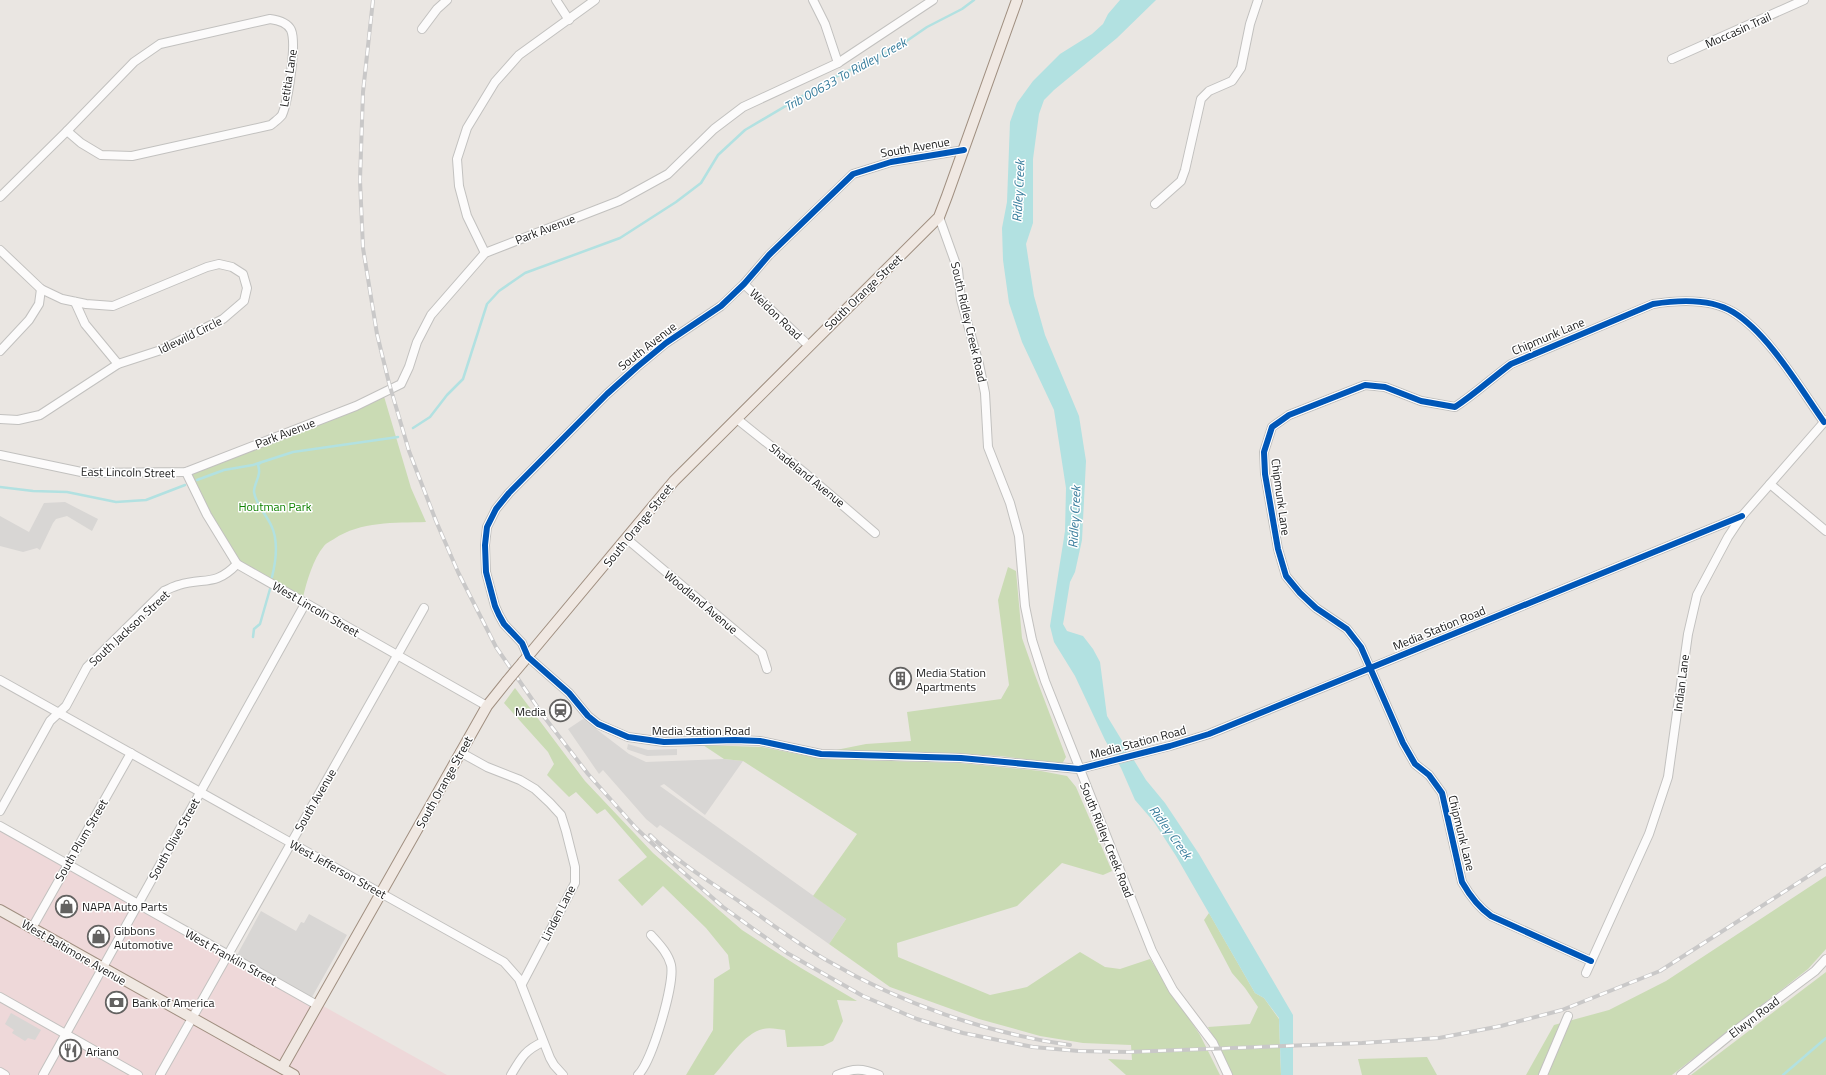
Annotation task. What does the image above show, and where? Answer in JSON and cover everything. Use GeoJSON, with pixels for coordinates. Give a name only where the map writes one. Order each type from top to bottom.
{"type":"FeatureCollection","features":[{"type":"Feature","properties":{"kind":"main road","name":"South Orange Street"},"geometry":{"type":"LineString","coordinates":[[280,1071],[487,706],[674,481],[737,420],[808,345],[939,217],[1017,0]]}},
{"type":"Feature","properties":{"kind":"main road","name":"West Baltimore Avenue"},"geometry":{"type":"LineString","coordinates":[[0,910],[192,1018],[280,1071],[294,1075]]}},
{"type":"Feature","properties":{"kind":"street"},"geometry":{"type":"LineString","coordinates":[[422,29],[437,9],[447,0]]}},
{"type":"Feature","properties":{"kind":"street"},"geometry":{"type":"LineString","coordinates":[[556,0],[569,20]]}},
{"type":"Feature","properties":{"kind":"street"},"geometry":{"type":"LineString","coordinates":[[484,253],[467,216],[459,186],[457,159],[467,128],[495,82],[519,54],[569,20],[595,0]]}},
{"type":"Feature","properties":{"kind":"street"},"geometry":{"type":"LineString","coordinates":[[813,0],[825,24],[838,62]]}},
{"type":"Feature","properties":{"kind":"street","name":"Park Avenue"},"geometry":{"type":"LineString","coordinates":[[186,472],[356,406],[401,384],[409,367],[417,342],[430,315],[484,253],[619,201],[668,174],[714,129],[743,107],[838,62],[933,0]]}},
{"type":"Feature","properties":{"kind":"street"},"geometry":{"type":"LineString","coordinates":[[1155,204],[1181,181],[1185,170],[1201,99],[1209,91],[1232,81],[1241,68],[1250,24],[1258,0]]}},
{"type":"Feature","properties":{"kind":"street","name":"Moccasin Trail"},"geometry":{"type":"LineString","coordinates":[[1672,59],[1804,0]]}},
{"type":"Feature","properties":{"kind":"street","name":"Letitia Lane"},"geometry":{"type":"LineString","coordinates":[[0,197],[134,62],[160,44],[270,19],[282,21],[290,29],[294,42],[287,100],[281,116],[271,125],[132,156],[101,155],[82,144],[67,131]]}},
{"type":"Feature","properties":{"kind":"street","name":"South Avenue"},"geometry":{"type":"LineString","coordinates":[[525,660],[522,643],[504,624],[494,606],[486,572],[485,545],[487,527],[496,509],[509,493],[625,378],[666,343],[721,306],[744,284],[769,255],[853,174],[890,162],[964,150]]}},
{"type":"Feature","properties":{"kind":"street","name":"South Ridley Creek Road"},"geometry":{"type":"LineString","coordinates":[[939,217],[958,270],[961,300],[980,364],[985,392],[988,447],[1010,503],[1019,536],[1025,606],[1032,640],[1045,681],[1152,950],[1174,990],[1213,1043],[1228,1075]]}},
{"type":"Feature","properties":{"kind":"street","name":"Idlewild Circle"},"geometry":{"type":"LineString","coordinates":[[0,250],[41,289],[62,299],[75,302],[113,306],[207,267],[219,264],[232,267],[243,274],[247,288],[244,301],[223,319],[161,350],[118,364],[40,415],[18,420],[0,419]]}},
{"type":"Feature","properties":{"kind":"street","name":"Weldon Road"},"geometry":{"type":"LineString","coordinates":[[744,284],[808,345]]}},
{"type":"Feature","properties":{"kind":"street"},"geometry":{"type":"LineString","coordinates":[[0,352],[29,320],[39,304],[41,289]]}},
{"type":"Feature","properties":{"kind":"street","name":"Chipmunk Lane"},"geometry":{"type":"LineString","coordinates":[[1591,961],[1491,916],[1474,901],[1462,882],[1442,793],[1428,775],[1415,764],[1403,743],[1369,669],[1361,647],[1347,629],[1316,608],[1300,593],[1286,576],[1280,556],[1265,474],[1264,452],[1272,427],[1289,415],[1366,386],[1384,386],[1421,401],[1456,407],[1475,394],[1491,378],[1511,364],[1653,304],[1675,301],[1709,303],[1732,311],[1749,324],[1768,343],[1825,421]]}},
{"type":"Feature","properties":{"kind":"street"},"geometry":{"type":"LineString","coordinates":[[75,302],[85,324],[118,364]]}},
{"type":"Feature","properties":{"kind":"street","name":"Shadeland Avenue"},"geometry":{"type":"LineString","coordinates":[[737,420],[806,474],[875,533]]}},
{"type":"Feature","properties":{"kind":"street","name":"Indian Lane"},"geometry":{"type":"LineString","coordinates":[[1586,973],[1648,834],[1668,777],[1688,634],[1697,595],[1728,537],[1742,516],[1825,421]]}},
{"type":"Feature","properties":{"kind":"street","name":"East Lincoln Street"},"geometry":{"type":"LineString","coordinates":[[0,456],[86,473],[186,472]]}},
{"type":"Feature","properties":{"kind":"street","name":"West Lincoln Street"},"geometry":{"type":"LineString","coordinates":[[186,472],[207,515],[237,564],[487,706]]}},
{"type":"Feature","properties":{"kind":"street"},"geometry":{"type":"LineString","coordinates":[[1770,484],[1826,531]]}},
{"type":"Feature","properties":{"kind":"street","name":"Media Station Road"},"geometry":{"type":"LineString","coordinates":[[525,660],[569,693],[588,716],[598,724],[628,737],[664,742],[735,740],[760,741],[821,754],[961,758],[1079,769],[1209,734],[1742,516]]}},
{"type":"Feature","properties":{"kind":"street","name":"Woodland Avenue"},"geometry":{"type":"LineString","coordinates":[[627,539],[762,653],[767,669]]}},
{"type":"Feature","properties":{"kind":"street","name":"South Jackson Street"},"geometry":{"type":"LineString","coordinates":[[0,812],[50,721],[66,706],[87,667],[164,591],[179,584],[210,581],[229,573],[237,564]]}},
{"type":"Feature","properties":{"kind":"street","name":"South Olive Street"},"geometry":{"type":"LineString","coordinates":[[43,1075],[101,968],[305,604]]}},
{"type":"Feature","properties":{"kind":"street","name":"South Avenue"},"geometry":{"type":"LineString","coordinates":[[160,1075],[424,608]]}},
{"type":"Feature","properties":{"kind":"street","name":"West Jefferson Street"},"geometry":{"type":"LineString","coordinates":[[0,680],[504,962],[515,973],[522,984],[554,1065],[563,1075]]}},
{"type":"Feature","properties":{"kind":"street","name":"Linden Lane"},"geometry":{"type":"LineString","coordinates":[[460,752],[487,767],[520,780],[535,789],[561,816],[566,830],[575,867],[575,883],[522,984]]}},
{"type":"Feature","properties":{"kind":"street","name":"South Plum Street"},"geometry":{"type":"LineString","coordinates":[[32,928],[131,753]]}},
{"type":"Feature","properties":{"kind":"street","name":"West Franklin Street"},"geometry":{"type":"LineString","coordinates":[[0,826],[317,1005]]}},
{"type":"Feature","properties":{"kind":"street"},"geometry":{"type":"LineString","coordinates":[[638,1075],[645,1068],[653,1048],[671,982],[672,971],[668,957],[662,947],[650,936]]}},
{"type":"Feature","properties":{"kind":"street","name":"Elwyn Road"},"geometry":{"type":"LineString","coordinates":[[1680,1075],[1735,1031],[1815,971],[1826,959]]}},
{"type":"Feature","properties":{"kind":"street"},"geometry":{"type":"LineString","coordinates":[[0,997],[138,1075]]}},
{"type":"Feature","properties":{"kind":"street"},"geometry":{"type":"LineString","coordinates":[[1543,1075],[1568,1016]]}},
{"type":"Feature","properties":{"kind":"street"},"geometry":{"type":"LineString","coordinates":[[511,1075],[524,1053],[532,1047],[544,1042]]}},
{"type":"Feature","properties":{"kind":"street"},"geometry":{"type":"LineString","coordinates":[[837,1075],[850,1069],[869,1070],[879,1075]]}},
{"type":"Feature","properties":{"kind":"street"},"geometry":{"type":"LineString","coordinates":[[0,1072],[5,1075]]}},
{"type":"Feature","properties":{"kind":"shaded area"},"geometry":{"type":"Polygon","coordinates":[[[65,502],[98,519],[92,531],[67,516],[56,519],[40,550],[37,548],[23,552],[0,546],[0,516],[29,532],[44,503],[65,502]]]}},
{"type":"Feature","properties":{"kind":"shaded area"},"geometry":{"type":"Polygon","coordinates":[[[583,719],[629,754],[646,762],[724,759],[743,761],[705,815],[664,784],[660,786],[846,919],[829,944],[660,825],[657,828],[646,819],[603,770],[599,774],[568,729],[583,719]]]}},
{"type":"Feature","properties":{"kind":"shaded area"},"geometry":{"type":"Polygon","coordinates":[[[628,744],[648,750],[677,749],[677,755],[647,756],[627,749],[628,744]]]}},
{"type":"Feature","properties":{"kind":"shaded area"},"geometry":{"type":"Polygon","coordinates":[[[0,826],[447,1075],[0,1075],[0,826]]]}},
{"type":"Feature","properties":{"kind":"shaded area"},"geometry":{"type":"Polygon","coordinates":[[[261,911],[296,931],[301,922],[304,923],[309,914],[347,935],[312,997],[237,955],[261,911]]]}},
{"type":"Feature","properties":{"kind":"shaded area"},"geometry":{"type":"Polygon","coordinates":[[[11,1013],[41,1030],[35,1040],[28,1038],[25,1041],[12,1033],[14,1030],[5,1024],[11,1013]]]}},
{"type":"Feature","properties":{"kind":"green space","name":"Houtman Park"},"geometry":{"type":"Polygon","coordinates":[[[383,393],[411,488],[426,522],[390,523],[367,526],[344,533],[329,542],[320,551],[309,577],[303,597],[237,564],[186,472],[383,393]]]}},
{"type":"Feature","properties":{"kind":"green space"},"geometry":{"type":"Polygon","coordinates":[[[1008,567],[1016,571],[1022,638],[1066,757],[1062,764],[1000,756],[831,751],[866,744],[911,741],[907,712],[1001,699],[1009,685],[998,600],[1008,567]]]}},
{"type":"Feature","properties":{"kind":"green space"},"geometry":{"type":"Polygon","coordinates":[[[515,688],[585,781],[653,853],[742,930],[801,968],[857,1001],[837,1000],[843,1021],[833,1041],[823,1046],[787,1047],[785,1030],[765,1028],[749,1036],[736,1048],[714,1075],[686,1075],[713,1030],[714,979],[730,969],[728,955],[706,928],[663,886],[642,906],[618,880],[647,857],[605,809],[597,814],[576,792],[569,797],[547,775],[554,764],[548,752],[504,703],[515,688]]]}},
{"type":"Feature","properties":{"kind":"green space"},"geometry":{"type":"Polygon","coordinates":[[[703,745],[762,747],[823,759],[960,763],[1041,771],[1067,776],[1076,787],[1112,871],[1103,875],[1062,863],[1017,906],[897,943],[898,957],[990,995],[1027,987],[1080,952],[1105,967],[1120,969],[1150,959],[1200,1035],[1220,1075],[1126,1075],[1108,1059],[1132,1060],[1131,1045],[1083,1043],[1040,1036],[979,1019],[890,987],[829,944],[846,919],[813,896],[857,834],[743,761],[724,759],[703,745]]]}},
{"type":"Feature","properties":{"kind":"green space"},"geometry":{"type":"Polygon","coordinates":[[[1826,876],[1826,949],[1808,969],[1672,1075],[1526,1075],[1554,1025],[1609,1010],[1666,981],[1826,876]]]}},
{"type":"Feature","properties":{"kind":"green space"},"geometry":{"type":"Polygon","coordinates":[[[1209,913],[1255,993],[1264,998],[1279,1019],[1281,1075],[1232,1075],[1208,1027],[1250,1024],[1258,1007],[1245,988],[1232,973],[1204,920],[1209,913]]]}},
{"type":"Feature","properties":{"kind":"green space"},"geometry":{"type":"Polygon","coordinates":[[[1826,972],[1826,1075],[1691,1075],[1826,972]]]}},
{"type":"Feature","properties":{"kind":"green space"},"geometry":{"type":"Polygon","coordinates":[[[1427,1057],[1437,1075],[1362,1075],[1358,1059],[1427,1057]]]}},
{"type":"Feature","properties":{"kind":"water","name":"Ridley Creek"},"geometry":{"type":"Polygon","coordinates":[[[1120,0],[1156,0],[1117,38],[1044,100],[1039,114],[1033,159],[1033,223],[1026,244],[1034,296],[1045,335],[1079,416],[1086,461],[1082,540],[1075,572],[1070,582],[1063,624],[1067,631],[1083,636],[1093,649],[1100,662],[1107,716],[1146,780],[1165,803],[1199,854],[1293,1015],[1293,1075],[1281,1075],[1279,1018],[1264,998],[1255,993],[1176,856],[1154,822],[1135,800],[1121,768],[1105,740],[1075,676],[1054,642],[1050,626],[1065,531],[1066,488],[1054,410],[1022,342],[1009,303],[1003,260],[1002,228],[1007,202],[1010,122],[1017,103],[1033,81],[1060,54],[1092,34],[1103,24],[1108,14],[1120,0]]]}},
{"type":"Feature","properties":{"kind":"waterway","name":"Trib 00633 To Ridley Creek"},"geometry":{"type":"LineString","coordinates":[[413,428],[430,417],[447,395],[463,379],[487,304],[499,291],[525,273],[620,238],[676,202],[701,183],[718,155],[745,130],[833,78],[895,49],[927,27],[962,9],[974,0]]}},
{"type":"Feature","properties":{"kind":"waterway","name":"Trib 00633 To Ridley Creek"},"geometry":{"type":"LineString","coordinates":[[197,480],[224,470],[253,465],[293,452],[398,437]]}},
{"type":"Feature","properties":{"kind":"waterway"},"geometry":{"type":"LineString","coordinates":[[260,463],[258,465],[259,472],[254,492],[259,505],[274,531],[276,558],[272,577]]}},
{"type":"Feature","properties":{"kind":"waterway","name":"Trib 00633 To Ridley Creek"},"geometry":{"type":"LineString","coordinates":[[0,487],[33,491],[67,492],[116,502],[146,500],[185,485]]}},
{"type":"Feature","properties":{"kind":"waterway"},"geometry":{"type":"LineString","coordinates":[[253,637],[254,629],[260,624],[270,589]]}},
{"type":"Feature","properties":{"kind":"waterway"},"geometry":{"type":"LineString","coordinates":[[1783,1075],[1826,1038]]}},
{"type":"Feature","properties":{"kind":"railway"},"geometry":{"type":"LineString","coordinates":[[373,0],[363,92],[360,180],[363,248],[377,334],[389,383],[409,451],[436,521],[458,572],[496,647],[545,718],[588,774],[636,828],[676,866],[723,907],[787,953],[863,996],[917,1019],[963,1033],[1033,1047],[1079,1051],[1128,1052],[1362,1043],[1439,1038],[1501,1026],[1562,1010],[1660,971],[1826,865]]}},
{"type":"Feature","properties":{"kind":"railway"},"geometry":{"type":"LineString","coordinates":[[650,835],[671,854],[705,879],[784,933],[828,961],[885,991],[945,1015],[1007,1033],[1070,1045]]}},
{"type":"Feature","properties":{"kind":"cycle path"},"geometry":{"type":"LineString","coordinates":[[964,150],[891,162],[853,174],[769,255],[744,284],[721,306],[666,343],[607,394],[509,493],[496,509],[487,527],[485,545],[486,572],[495,606],[499,615],[504,624],[522,643],[528,657],[569,693],[588,716],[598,724],[628,737],[664,742],[735,740],[760,741],[821,754],[961,758],[1079,769],[1170,746],[1209,734],[1742,516]]}},
{"type":"Feature","properties":{"kind":"cycle path"},"geometry":{"type":"LineString","coordinates":[[1591,961],[1486,913],[1471,897],[1462,882],[1442,793],[1429,775],[1415,764],[1403,743],[1361,647],[1347,629],[1316,608],[1300,593],[1286,576],[1278,549],[1265,474],[1264,452],[1272,427],[1289,415],[1365,385],[1385,387],[1421,401],[1455,407],[1470,397],[1511,364],[1653,304],[1683,301],[1704,302],[1724,307],[1746,321],[1759,333],[1783,362],[1824,422]]}},
{"type":"Feature","properties":{"kind":"place","name":"Media Station Apartments"},"geometry":{"type":"Point","coordinates":[900,679]}},
{"type":"Feature","properties":{"kind":"place","name":"Media"},"geometry":{"type":"Point","coordinates":[561,711]}},
{"type":"Feature","properties":{"kind":"place","name":"NAPA Auto Parts"},"geometry":{"type":"Point","coordinates":[67,906]}},
{"type":"Feature","properties":{"kind":"place","name":"Gibbons Automotive"},"geometry":{"type":"Point","coordinates":[99,937]}},
{"type":"Feature","properties":{"kind":"place","name":"Bank of America"},"geometry":{"type":"Point","coordinates":[116,1002]}},
{"type":"Feature","properties":{"kind":"place","name":"Ariano"},"geometry":{"type":"Point","coordinates":[71,1051]}}]}
